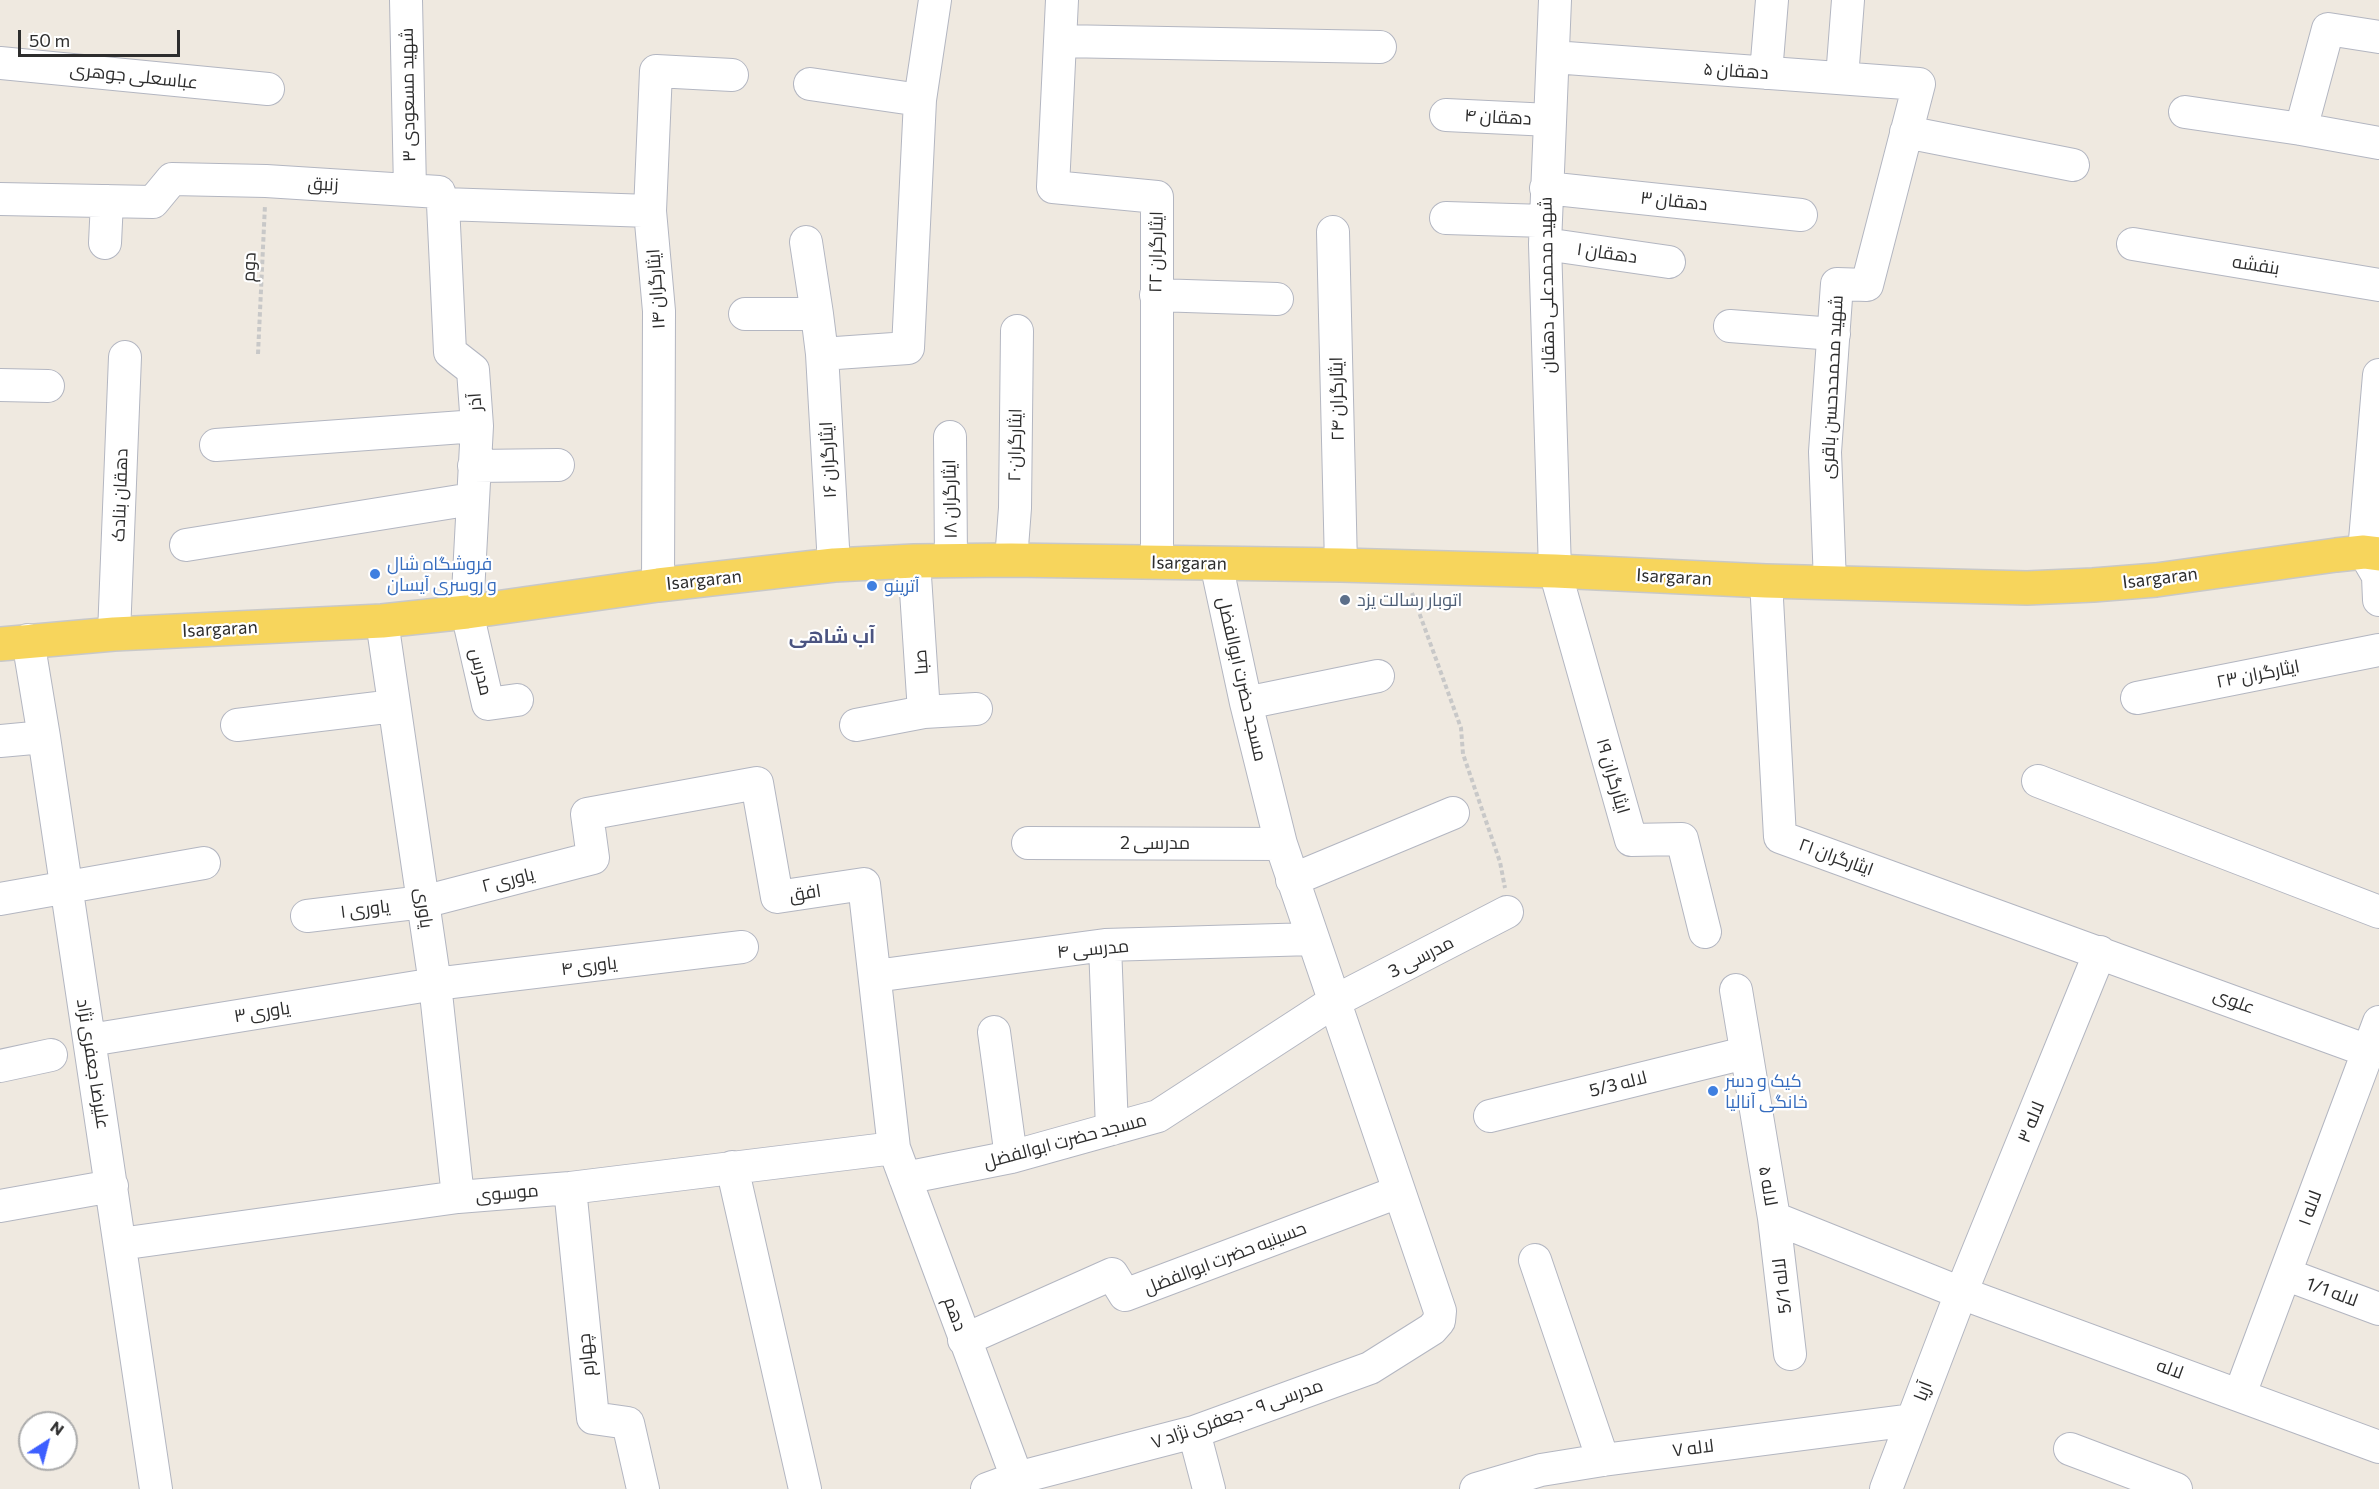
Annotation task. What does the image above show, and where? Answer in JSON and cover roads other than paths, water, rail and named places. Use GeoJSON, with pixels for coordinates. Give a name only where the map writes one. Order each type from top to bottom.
{"type":"FeatureCollection","features":[{"type":"Feature","properties":{"kind":"main road","name":"Isargaran"},"geometry":{"type":"LineString","coordinates":[[14,642],[114,634],[382,621],[834,565],[914,561],[1011,560],[1341,565],[2027,588],[2156,580],[2371,553]]}},
{"type":"Feature","properties":{"kind":"street","name":"شهید مسعودی ۳"},"geometry":{"type":"LineString","coordinates":[[406,0],[410,189]]}},
{"type":"Feature","properties":{"kind":"street"},"geometry":{"type":"LineString","coordinates":[[822,354],[908,348],[920,100],[935,0]]}},
{"type":"Feature","properties":{"kind":"street","name":"ایثارگران ۲۲"},"geometry":{"type":"LineString","coordinates":[[1062,0],[1053,187],[1157,197],[1157,562]]}},
{"type":"Feature","properties":{"kind":"street","name":"شهید محمدعلی دهقان"},"geometry":{"type":"LineString","coordinates":[[1555,0],[1545,233],[1555,571]]}},
{"type":"Feature","properties":{"kind":"street"},"geometry":{"type":"LineString","coordinates":[[1766,73],[1772,0]]}},
{"type":"Feature","properties":{"kind":"street"},"geometry":{"type":"LineString","coordinates":[[1842,78],[1848,0]]}},
{"type":"Feature","properties":{"kind":"street"},"geometry":{"type":"LineString","coordinates":[[2301,129],[2328,29],[2379,37]]}},
{"type":"Feature","properties":{"kind":"street"},"geometry":{"type":"LineString","coordinates":[[1060,41],[1380,47]]}},
{"type":"Feature","properties":{"kind":"street","name":"دهقان ۵"},"geometry":{"type":"LineString","coordinates":[[1553,57],[1919,84]]}},
{"type":"Feature","properties":{"kind":"street","name":"عباسعلی جوهری"},"geometry":{"type":"LineString","coordinates":[[0,63],[268,89]]}},
{"type":"Feature","properties":{"kind":"street","name":"ایثارگران ۱۴"},"geometry":{"type":"LineString","coordinates":[[658,585],[659,311],[650,212],[656,71],[732,75]]}},
{"type":"Feature","properties":{"kind":"street"},"geometry":{"type":"LineString","coordinates":[[810,84],[920,100]]}},
{"type":"Feature","properties":{"kind":"street","name":"شهید محمحدحسن باقری"},"geometry":{"type":"LineString","coordinates":[[1830,583],[1825,452],[1837,284],[1867,285],[1919,84]]}},
{"type":"Feature","properties":{"kind":"street"},"geometry":{"type":"LineString","coordinates":[[2185,112],[2379,143]]}},
{"type":"Feature","properties":{"kind":"street","name":"دهقان ۴"},"geometry":{"type":"LineString","coordinates":[[1446,115],[1550,120]]}},
{"type":"Feature","properties":{"kind":"street"},"geometry":{"type":"LineString","coordinates":[[1906,132],[2073,165]]}},
{"type":"Feature","properties":{"kind":"street","name":"زنبق"},"geometry":{"type":"LineString","coordinates":[[0,199],[153,202],[172,179],[266,181],[410,189],[439,192],[443,204]]}},
{"type":"Feature","properties":{"kind":"street","name":"دهقان ۳"},"geometry":{"type":"LineString","coordinates":[[1546,188],[1801,215]]}},
{"type":"Feature","properties":{"kind":"street"},"geometry":{"type":"LineString","coordinates":[[105,243],[107,201]]}},
{"type":"Feature","properties":{"kind":"street"},"geometry":{"type":"LineString","coordinates":[[443,204],[650,212]]}},
{"type":"Feature","properties":{"kind":"street","name":"آذر"},"geometry":{"type":"LineString","coordinates":[[443,204],[450,352],[473,370],[477,426],[467,612]]}},
{"type":"Feature","properties":{"kind":"street","name":"دهقان ۱"},"geometry":{"type":"LineString","coordinates":[[1446,218],[1545,233],[1669,262]]}},
{"type":"Feature","properties":{"kind":"street","name":"ایثارگران ۲۴"},"geometry":{"type":"LineString","coordinates":[[1333,232],[1341,565]]}},
{"type":"Feature","properties":{"kind":"street","name":"ایثارگران ۱۶"},"geometry":{"type":"LineString","coordinates":[[806,242],[822,354],[834,565]]}},
{"type":"Feature","properties":{"kind":"street","name":"بنفشه"},"geometry":{"type":"LineString","coordinates":[[2133,244],[2379,285]]}},
{"type":"Feature","properties":{"kind":"street"},"geometry":{"type":"LineString","coordinates":[[1156,295],[1277,299]]}},
{"type":"Feature","properties":{"kind":"street"},"geometry":{"type":"LineString","coordinates":[[745,314],[817,315]]}},
{"type":"Feature","properties":{"kind":"street"},"geometry":{"type":"LineString","coordinates":[[1730,326],[1834,334]]}},
{"type":"Feature","properties":{"kind":"street","name":"۲۰ایثارگران"},"geometry":{"type":"LineString","coordinates":[[1011,560],[1017,331]]}},
{"type":"Feature","properties":{"kind":"street","name":"دهقان بنادک"},"geometry":{"type":"LineString","coordinates":[[114,634],[125,357]]}},
{"type":"Feature","properties":{"kind":"street"},"geometry":{"type":"LineString","coordinates":[[2379,375],[2371,553],[2378,576],[2379,600]]}},
{"type":"Feature","properties":{"kind":"street"},"geometry":{"type":"LineString","coordinates":[[0,386],[48,386]]}},
{"type":"Feature","properties":{"kind":"street"},"geometry":{"type":"LineString","coordinates":[[216,445],[477,426]]}},
{"type":"Feature","properties":{"kind":"street","name":"ایثارگران ۱۸"},"geometry":{"type":"LineString","coordinates":[[950,437],[951,560]]}},
{"type":"Feature","properties":{"kind":"street"},"geometry":{"type":"LineString","coordinates":[[474,466],[558,465]]}},
{"type":"Feature","properties":{"kind":"street"},"geometry":{"type":"LineString","coordinates":[[186,545],[472,499]]}},
{"type":"Feature","properties":{"kind":"street","name":"صبا"},"geometry":{"type":"LineString","coordinates":[[914,561],[924,712]]}},
{"type":"Feature","properties":{"kind":"street","name":"مسجد حضرت ابوالفضل"},"geometry":{"type":"LineString","coordinates":[[1216,563],[1246,703],[1281,844],[1440,1311],[1439,1321]]}},
{"type":"Feature","properties":{"kind":"street","name":"ایثارگران ۱‍۹"},"geometry":{"type":"LineString","coordinates":[[1555,571],[1631,840],[1682,838],[1705,932]]}},
{"type":"Feature","properties":{"kind":"street","name":"ایثارگران ۲۱"},"geometry":{"type":"LineString","coordinates":[[1766,581],[1780,837],[2100,952]]}},
{"type":"Feature","properties":{"kind":"street","name":"مدرس"},"geometry":{"type":"LineString","coordinates":[[467,612],[488,704],[517,700]]}},
{"type":"Feature","properties":{"kind":"street","name":"یاوری"},"geometry":{"type":"LineString","coordinates":[[382,621],[435,984],[458,1197]]}},
{"type":"Feature","properties":{"kind":"street","name":"علیرضا جعفری نژاد"},"geometry":{"type":"LineString","coordinates":[[14,642],[44,737],[156,1489]]}},
{"type":"Feature","properties":{"kind":"street","name":"ایثارگران ۲۳"},"geometry":{"type":"LineString","coordinates":[[2137,698],[2379,650]]}},
{"type":"Feature","properties":{"kind":"street"},"geometry":{"type":"LineString","coordinates":[[1246,703],[1378,676]]}},
{"type":"Feature","properties":{"kind":"street"},"geometry":{"type":"LineString","coordinates":[[237,725],[394,706]]}},
{"type":"Feature","properties":{"kind":"street"},"geometry":{"type":"LineString","coordinates":[[856,725],[924,712],[976,709]]}},
{"type":"Feature","properties":{"kind":"street"},"geometry":{"type":"LineString","coordinates":[[0,741],[44,737]]}},
{"type":"Feature","properties":{"kind":"street"},"geometry":{"type":"LineString","coordinates":[[2038,781],[2379,912]]}},
{"type":"Feature","properties":{"kind":"street","name":"افق"},"geometry":{"type":"LineString","coordinates":[[593,858],[587,814],[757,783],[777,897],[864,884],[894,1148]]}},
{"type":"Feature","properties":{"kind":"street"},"geometry":{"type":"LineString","coordinates":[[1292,880],[1453,813]]}},
{"type":"Feature","properties":{"kind":"street","name":"مدرسی 2"},"geometry":{"type":"LineString","coordinates":[[1028,843],[1281,844]]}},
{"type":"Feature","properties":{"kind":"street","name":"یاوری ۲"},"geometry":{"type":"LineString","coordinates":[[423,902],[593,858]]}},
{"type":"Feature","properties":{"kind":"street"},"geometry":{"type":"LineString","coordinates":[[0,899],[204,863]]}},
{"type":"Feature","properties":{"kind":"street","name":"یاوری ۱"},"geometry":{"type":"LineString","coordinates":[[307,916],[423,902]]}},
{"type":"Feature","properties":{"kind":"street","name":"مدرسی 3"},"geometry":{"type":"LineString","coordinates":[[1335,1001],[1507,912]]}},
{"type":"Feature","properties":{"kind":"street","name":"مدرسی ۴"},"geometry":{"type":"LineString","coordinates":[[875,976],[1105,945],[1313,939]]}},
{"type":"Feature","properties":{"kind":"street"},"geometry":{"type":"LineString","coordinates":[[1105,945],[1112,1129]]}},
{"type":"Feature","properties":{"kind":"street","name":"یاوری ۴"},"geometry":{"type":"LineString","coordinates":[[435,984],[742,947]]}},
{"type":"Feature","properties":{"kind":"street","name":"علوی"},"geometry":{"type":"LineString","coordinates":[[2100,952],[2374,1037]]}},
{"type":"Feature","properties":{"kind":"street","name":"لاله ۳"},"geometry":{"type":"LineString","coordinates":[[1961,1293],[2100,952]]}},
{"type":"Feature","properties":{"kind":"street","name":"یاوری ۳"},"geometry":{"type":"LineString","coordinates":[[90,1040],[435,984]]}},
{"type":"Feature","properties":{"kind":"street","name":"لاله ۵"},"geometry":{"type":"LineString","coordinates":[[1736,990],[1774,1218],[1961,1293]]}},
{"type":"Feature","properties":{"kind":"street","name":"مسجد حضرت ابوالفضل"},"geometry":{"type":"LineString","coordinates":[[905,1178],[1011,1157],[1158,1116],[1335,1001]]}},
{"type":"Feature","properties":{"kind":"street"},"geometry":{"type":"LineString","coordinates":[[994,1032],[1011,1157]]}},
{"type":"Feature","properties":{"kind":"street","name":"لاله ۱"},"geometry":{"type":"LineString","coordinates":[[2240,1394],[2374,1037]]}},
{"type":"Feature","properties":{"kind":"street","name":"لاله 5/3"},"geometry":{"type":"LineString","coordinates":[[1490,1116],[1745,1053]]}},
{"type":"Feature","properties":{"kind":"street"},"geometry":{"type":"LineString","coordinates":[[0,1066],[51,1055]]}},
{"type":"Feature","properties":{"kind":"street","name":"موسوی"},"geometry":{"type":"LineString","coordinates":[[120,1244],[458,1197],[570,1188],[894,1148]]}},
{"type":"Feature","properties":{"kind":"street","name":"دهم"},"geometry":{"type":"LineString","coordinates":[[894,1148],[1017,1478]]}},
{"type":"Feature","properties":{"kind":"street"},"geometry":{"type":"LineString","coordinates":[[732,1167],[805,1489]]}},
{"type":"Feature","properties":{"kind":"street"},"geometry":{"type":"LineString","coordinates":[[0,1206],[112,1186]]}},
{"type":"Feature","properties":{"kind":"street","name":"چهارم"},"geometry":{"type":"LineString","coordinates":[[570,1188],[593,1418],[628,1423],[643,1489]]}},
{"type":"Feature","properties":{"kind":"street","name":"حسینیه حضرت ابوالفضل"},"geometry":{"type":"LineString","coordinates":[[964,1340],[1112,1274],[1125,1296],[1398,1192]]}},
{"type":"Feature","properties":{"kind":"street","name":"لاله 5/1"},"geometry":{"type":"LineString","coordinates":[[1774,1218],[1790,1354]]}},
{"type":"Feature","properties":{"kind":"street"},"geometry":{"type":"LineString","coordinates":[[1535,1260],[1603,1460]]}},
{"type":"Feature","properties":{"kind":"street","name":"لاله 1/1"},"geometry":{"type":"LineString","coordinates":[[2285,1275],[2379,1309]]}},
{"type":"Feature","properties":{"kind":"street","name":"لاله"},"geometry":{"type":"LineString","coordinates":[[1961,1293],[2379,1447]]}},
{"type":"Feature","properties":{"kind":"street","name":"آریا"},"geometry":{"type":"LineString","coordinates":[[1886,1489],[1961,1293]]}},
{"type":"Feature","properties":{"kind":"street","name":"مدرسی ۹ - جعفری نژاد ۷"},"geometry":{"type":"LineString","coordinates":[[987,1489],[1017,1478],[1194,1432],[1370,1368],[1432,1329],[1439,1321]]}},
{"type":"Feature","properties":{"kind":"street","name":"لاله ۷"},"geometry":{"type":"LineString","coordinates":[[1476,1489],[1542,1480],[1603,1460],[1912,1420]]}},
{"type":"Feature","properties":{"kind":"street"},"geometry":{"type":"LineString","coordinates":[[1194,1432],[1209,1489]]}},
{"type":"Feature","properties":{"kind":"street"},"geometry":{"type":"LineString","coordinates":[[2070,1449],[2176,1489]]}},
{"type":"Feature","properties":{"kind":"place","name":"فروشگاه شال و روسری آیسان"},"geometry":{"type":"Point","coordinates":[375,574]}},
{"type":"Feature","properties":{"kind":"place","name":"آترینو"},"geometry":{"type":"Point","coordinates":[872,586]}},
{"type":"Feature","properties":{"kind":"place","name":"اتوبار رسالت یزد"},"geometry":{"type":"Point","coordinates":[1345,600]}},
{"type":"Feature","properties":{"kind":"place","name":"کیک و دسر خانگی آنالیا"},"geometry":{"type":"Point","coordinates":[1713,1091]}},
{"type":"Feature","properties":{"kind":"district","name":"آب شاهی"},"geometry":{"type":"Point","coordinates":[832,636]}}]}
